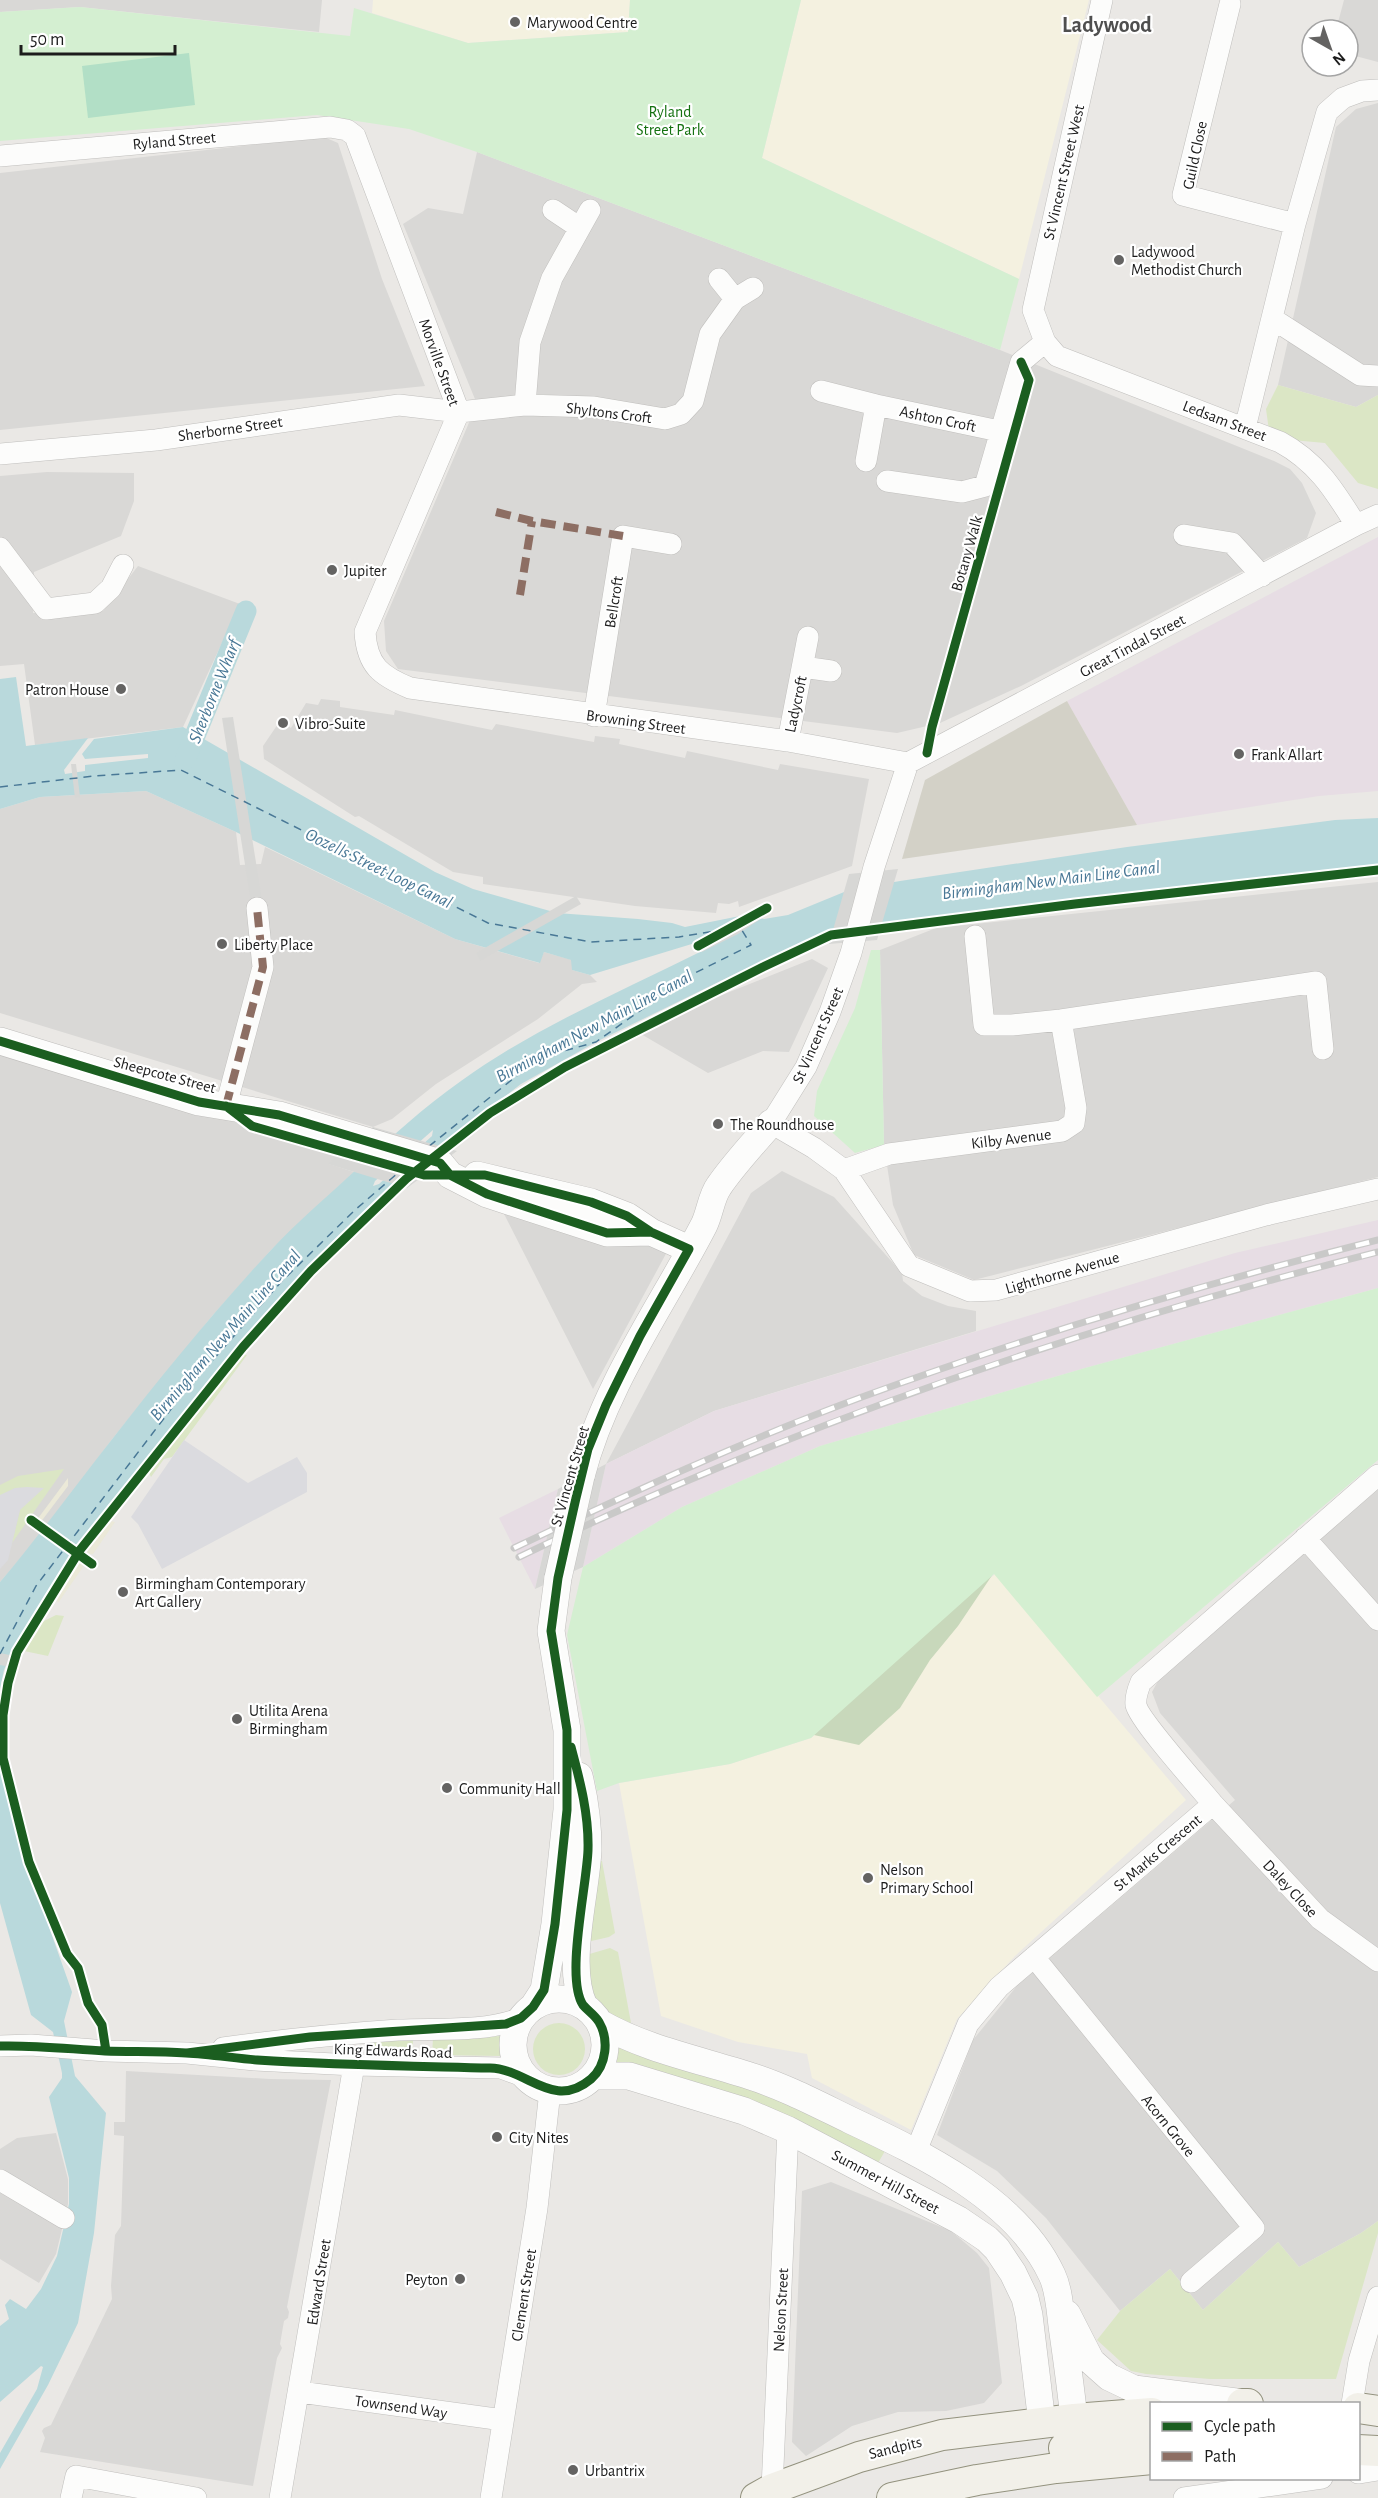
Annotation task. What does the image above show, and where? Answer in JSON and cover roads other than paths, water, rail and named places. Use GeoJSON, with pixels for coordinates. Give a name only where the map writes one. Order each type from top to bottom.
{"type":"FeatureCollection","features":[{"type":"Feature","properties":{"kind":"main road"},"geometry":{"type":"LineString","coordinates":[[1360,2408],[1378,2410]]}},
{"type":"Feature","properties":{"kind":"main road"},"geometry":{"type":"LineString","coordinates":[[1051,2447],[1074,2419],[1150,2413]]}},
{"type":"Feature","properties":{"kind":"main road","name":"Sandpits"},"geometry":{"type":"LineString","coordinates":[[764,2493],[859,2457],[942,2435],[1051,2447]]}},
{"type":"Feature","properties":{"kind":"main road"},"geometry":{"type":"LineString","coordinates":[[892,2498],[977,2480],[1051,2447],[1150,2438]]}},
{"type":"Feature","properties":{"kind":"main road"},"geometry":{"type":"LineString","coordinates":[[1051,2447],[1150,2459]]}},
{"type":"Feature","properties":{"kind":"main road"},"geometry":{"type":"LineString","coordinates":[[1360,2450],[1378,2451]]}},
{"type":"Feature","properties":{"kind":"street","name":"St Vincent Street West"},"geometry":{"type":"LineString","coordinates":[[1045,342],[1032,310],[1102,0]]}},
{"type":"Feature","properties":{"kind":"street","name":"Guild Close"},"geometry":{"type":"LineString","coordinates":[[1230,4],[1183,195],[1295,224]]}},
{"type":"Feature","properties":{"kind":"street"},"geometry":{"type":"LineString","coordinates":[[1245,428],[1295,224],[1327,112],[1343,98],[1362,91],[1378,90]]}},
{"type":"Feature","properties":{"kind":"street","name":"Ryland Street"},"geometry":{"type":"LineString","coordinates":[[0,156],[318,128],[347,130]]}},
{"type":"Feature","properties":{"kind":"street","name":"Morville Street"},"geometry":{"type":"LineString","coordinates":[[347,130],[355,136],[360,145],[459,412],[365,632],[366,648],[373,662]]}},
{"type":"Feature","properties":{"kind":"street"},"geometry":{"type":"LineString","coordinates":[[525,405],[530,342],[552,278],[585,219],[554,210]]}},
{"type":"Feature","properties":{"kind":"street","name":"Shyltons Croft"},"geometry":{"type":"LineString","coordinates":[[459,412],[525,405],[594,407],[665,419],[681,414],[693,401],[710,334],[744,294],[719,279]]}},
{"type":"Feature","properties":{"kind":"street"},"geometry":{"type":"LineString","coordinates":[[1273,319],[1360,375],[1378,376]]}},
{"type":"Feature","properties":{"kind":"street","name":"Ledsam Street"},"geometry":{"type":"LineString","coordinates":[[1045,342],[1057,356],[1245,428],[1300,452],[1316,466],[1356,525]]}},
{"type":"Feature","properties":{"kind":"street"},"geometry":{"type":"LineString","coordinates":[[887,481],[962,492],[985,486],[999,431],[1021,362],[1045,342]]}},
{"type":"Feature","properties":{"kind":"street","name":"Ashton Croft"},"geometry":{"type":"LineString","coordinates":[[821,391],[999,431]]}},
{"type":"Feature","properties":{"kind":"street","name":"Sherborne Street"},"geometry":{"type":"LineString","coordinates":[[0,454],[156,440],[399,405],[459,412]]}},
{"type":"Feature","properties":{"kind":"street","name":"Ashton Croft"},"geometry":{"type":"LineString","coordinates":[[866,461],[876,405]]}},
{"type":"Feature","properties":{"kind":"street"},"geometry":{"type":"LineString","coordinates":[[1356,525],[1378,515]]}},
{"type":"Feature","properties":{"kind":"street","name":"Great Tindal Street"},"geometry":{"type":"LineString","coordinates":[[908,763],[1356,525]]}},
{"type":"Feature","properties":{"kind":"street"},"geometry":{"type":"LineString","coordinates":[[1184,535],[1232,543],[1262,576]]}},
{"type":"Feature","properties":{"kind":"street","name":"Bellcroft"},"geometry":{"type":"LineString","coordinates":[[594,716],[623,536],[671,544]]}},
{"type":"Feature","properties":{"kind":"street"},"geometry":{"type":"LineString","coordinates":[[0,548],[46,609],[95,603],[111,588],[123,565]]}},
{"type":"Feature","properties":{"kind":"street","name":"Ladycroft"},"geometry":{"type":"LineString","coordinates":[[788,741],[808,637]]}},
{"type":"Feature","properties":{"kind":"street","name":"Browning Street"},"geometry":{"type":"LineString","coordinates":[[373,662],[386,678],[410,688],[594,716],[788,741],[908,763]]}},
{"type":"Feature","properties":{"kind":"street","name":"Ladycroft"},"geometry":{"type":"LineString","coordinates":[[803,667],[831,671]]}},
{"type":"Feature","properties":{"kind":"street","name":"St Vincent Street"},"geometry":{"type":"LineString","coordinates":[[592,2014],[577,1991],[576,1961],[588,1850],[585,1799],[567,1731],[552,1631],[558,1578],[581,1476],[588,1449],[606,1406],[640,1336],[705,1223],[716,1189],[771,1123],[806,1067],[830,1012],[854,942],[873,872],[908,763]]}},
{"type":"Feature","properties":{"kind":"street"},"geometry":{"type":"LineString","coordinates":[[226,1106],[263,967],[257,908]]}},
{"type":"Feature","properties":{"kind":"street"},"geometry":{"type":"LineString","coordinates":[[975,936],[984,1026],[1061,1020],[1316,982],[1323,1049]]}},
{"type":"Feature","properties":{"kind":"street","name":"Kilby Avenue"},"geometry":{"type":"LineString","coordinates":[[844,1170],[889,1154],[1062,1131],[1074,1123],[1076,1108],[1061,1020]]}},
{"type":"Feature","properties":{"kind":"street","name":"Sheepcote Street"},"geometry":{"type":"LineString","coordinates":[[0,1041],[199,1102],[279,1115],[350,1146],[438,1171],[485,1175],[591,1202],[627,1216],[651,1232],[689,1249]]}},
{"type":"Feature","properties":{"kind":"street","name":"Lighthorne Avenue"},"geometry":{"type":"LineString","coordinates":[[771,1123],[814,1148],[844,1170],[909,1266],[970,1291],[996,1290],[1266,1215],[1378,1189]]}},
{"type":"Feature","properties":{"kind":"street","name":"St Marks Crescent"},"geometry":{"type":"LineString","coordinates":[[916,2151],[968,2024],[999,1987],[1214,1804],[1136,1707],[1136,1696],[1141,1682],[1378,1475]]}},
{"type":"Feature","properties":{"kind":"street"},"geometry":{"type":"LineString","coordinates":[[1305,1538],[1378,1620]]}},
{"type":"Feature","properties":{"kind":"street","name":"St Vincent Street"},"geometry":{"type":"LineString","coordinates":[[527,2013],[544,1990],[555,1924],[567,1810],[567,1731]]}},
{"type":"Feature","properties":{"kind":"street","name":"Daley Close"},"geometry":{"type":"LineString","coordinates":[[1214,1804],[1320,1919],[1378,1961]]}},
{"type":"Feature","properties":{"kind":"street","name":"Acorn Grove"},"geometry":{"type":"LineString","coordinates":[[1034,1957],[1254,2228],[1191,2282]]}},
{"type":"Feature","properties":{"kind":"street"},"geometry":{"type":"LineString","coordinates":[[592,2014],[605,2038],[605,2054],[594,2076],[581,2086],[568,2091],[550,2091],[534,2084],[526,2077],[513,2053],[513,2037],[527,2013],[543,2001],[569,2000],[592,2014],[620,2035],[761,2079],[916,2151],[978,2193],[1024,2231],[1039,2251],[1053,2277],[1058,2297],[1074,2419]]}},
{"type":"Feature","properties":{"kind":"street","name":"King Edwards Road"},"geometry":{"type":"LineString","coordinates":[[186,2053],[310,2037],[476,2028],[506,2024],[527,2013]]}},
{"type":"Feature","properties":{"kind":"street","name":"King Edwards Road"},"geometry":{"type":"LineString","coordinates":[[0,2046],[32,2045],[106,2051],[186,2053],[255,2060],[354,2065],[501,2068],[526,2077]]}},
{"type":"Feature","properties":{"kind":"street","name":"Edward Street"},"geometry":{"type":"LineString","coordinates":[[280,2498],[300,2392],[354,2065]]}},
{"type":"Feature","properties":{"kind":"street","name":"Summer Hill Street"},"geometry":{"type":"LineString","coordinates":[[594,2076],[608,2074],[638,2078],[744,2111],[788,2130],[959,2220],[987,2239],[997,2249],[1013,2273],[1025,2298],[1051,2447]]}},
{"type":"Feature","properties":{"kind":"street","name":"Clement Street"},"geometry":{"type":"LineString","coordinates":[[491,2498],[537,2208],[550,2091]]}},
{"type":"Feature","properties":{"kind":"street","name":"Nelson Street"},"geometry":{"type":"LineString","coordinates":[[764,2493],[788,2130]]}},
{"type":"Feature","properties":{"kind":"street"},"geometry":{"type":"LineString","coordinates":[[0,2180],[64,2218]]}},
{"type":"Feature","properties":{"kind":"street"},"geometry":{"type":"LineString","coordinates":[[1058,2297],[1091,2361],[1109,2377],[1134,2389],[1235,2402]]}},
{"type":"Feature","properties":{"kind":"street"},"geometry":{"type":"LineString","coordinates":[[1352,2402],[1359,2361],[1378,2297]]}},
{"type":"Feature","properties":{"kind":"street","name":"Townsend Way"},"geometry":{"type":"LineString","coordinates":[[300,2392],[503,2420]]}},
{"type":"Feature","properties":{"kind":"street"},"geometry":{"type":"LineString","coordinates":[[1360,2473],[1378,2470]]}},
{"type":"Feature","properties":{"kind":"street"},"geometry":{"type":"LineString","coordinates":[[71,2498],[76,2476],[196,2498]]}},
{"type":"Feature","properties":{"kind":"street"},"geometry":{"type":"LineString","coordinates":[[1184,2498],[1291,2491],[1317,2480]]}},
{"type":"Feature","properties":{"kind":"water"},"geometry":{"type":"Polygon","coordinates":[[[16,677],[26,746],[88,738],[64,770],[65,774],[85,771],[85,765],[148,758],[148,754],[85,759],[82,754],[94,739],[183,727],[435,872],[473,889],[557,913],[638,919],[685,927],[745,915],[764,919],[788,915],[849,890],[900,881],[1127,847],[1335,820],[1378,818],[1378,867],[1148,891],[830,931],[739,972],[596,1042],[521,1084],[458,1133],[368,1210],[312,1264],[238,1346],[132,1477],[36,1611],[14,1646],[4,1670],[0,1689],[0,1582],[170,1366],[271,1250],[395,1134],[461,1081],[549,1027],[702,951],[695,943],[590,975],[572,970],[571,960],[544,952],[540,963],[455,939],[236,832],[146,791],[40,797],[0,809],[0,679],[16,677]],[[433,1130],[375,1181],[373,1186],[379,1184],[432,1136],[433,1130]]]}},
{"type":"Feature","properties":{"kind":"water"},"geometry":{"type":"Polygon","coordinates":[[[0,1766],[20,1845],[72,1992],[64,2021],[75,2076],[106,2113],[94,2233],[78,2323],[48,2385],[0,2469],[0,2453],[37,2389],[43,2367],[41,2366],[0,2402],[0,2326],[9,2319],[5,2305],[10,2299],[26,2309],[41,2289],[57,2256],[69,2204],[69,2178],[49,2097],[62,2078],[53,2032],[31,2015],[0,1903],[0,1766]]]}},
{"type":"Feature","properties":{"kind":"waterway","name":"Sherborne Wharf"},"geometry":{"type":"LineString","coordinates":[[185,760],[246,611]]}},
{"type":"Feature","properties":{"kind":"railway"},"geometry":{"type":"LineString","coordinates":[[514,1548],[730,1450],[926,1374],[1118,1312],[1247,1274],[1378,1240]]}},
{"type":"Feature","properties":{"kind":"railway"},"geometry":{"type":"LineString","coordinates":[[519,1557],[728,1464],[941,1383],[1049,1346],[1158,1313],[1378,1252]]}},
{"type":"Feature","properties":{"kind":"place","name":"Marywood Centre"},"geometry":{"type":"Point","coordinates":[515,22]}},
{"type":"Feature","properties":{"kind":"place","name":"Ladywood Methodist Church"},"geometry":{"type":"Point","coordinates":[1119,260]}},
{"type":"Feature","properties":{"kind":"place","name":"Jupiter"},"geometry":{"type":"Point","coordinates":[332,570]}},
{"type":"Feature","properties":{"kind":"place","name":"Patron House"},"geometry":{"type":"Point","coordinates":[121,689]}},
{"type":"Feature","properties":{"kind":"place","name":"Vibro-Suite"},"geometry":{"type":"Point","coordinates":[283,723]}},
{"type":"Feature","properties":{"kind":"place","name":"Frank Allart"},"geometry":{"type":"Point","coordinates":[1239,754]}},
{"type":"Feature","properties":{"kind":"place","name":"Liberty Place"},"geometry":{"type":"Point","coordinates":[222,944]}},
{"type":"Feature","properties":{"kind":"place","name":"The Roundhouse"},"geometry":{"type":"Point","coordinates":[718,1124]}},
{"type":"Feature","properties":{"kind":"place","name":"Birmingham Contemporary Art Gallery"},"geometry":{"type":"Point","coordinates":[123,1592]}},
{"type":"Feature","properties":{"kind":"place","name":"Utilita Arena Birmingham"},"geometry":{"type":"Point","coordinates":[237,1719]}},
{"type":"Feature","properties":{"kind":"place","name":"Community Hall"},"geometry":{"type":"Point","coordinates":[447,1788]}},
{"type":"Feature","properties":{"kind":"place","name":"Nelson Primary School"},"geometry":{"type":"Point","coordinates":[868,1878]}},
{"type":"Feature","properties":{"kind":"place","name":"City Nites"},"geometry":{"type":"Point","coordinates":[497,2137]}},
{"type":"Feature","properties":{"kind":"place","name":"Peyton"},"geometry":{"type":"Point","coordinates":[460,2279]}},
{"type":"Feature","properties":{"kind":"place","name":"Urbantrix"},"geometry":{"type":"Point","coordinates":[573,2470]}},
{"type":"Feature","properties":{"kind":"district","name":"Ladywood"},"geometry":{"type":"Point","coordinates":[1107,24]}},
{"type":"Feature","properties":{"kind":"park label","name":"Ryland Street Park"},"geometry":{"type":"Point","coordinates":[670,120]}},
{"type":"Feature","properties":{"kind":"water label","name":"Oozells Street Loop Canal"},"geometry":{"type":"Point","coordinates":[379,868]}},
{"type":"Feature","properties":{"kind":"water label","name":"Birmingham New Main Line Canal"},"geometry":{"type":"Point","coordinates":[1051,880]}},
{"type":"Feature","properties":{"kind":"water label","name":"Birmingham New Main Line Canal"},"geometry":{"type":"Point","coordinates":[594,1026]}},
{"type":"Feature","properties":{"kind":"water label","name":"Birmingham New Main Line Canal"},"geometry":{"type":"Point","coordinates":[225,1335]}}]}
